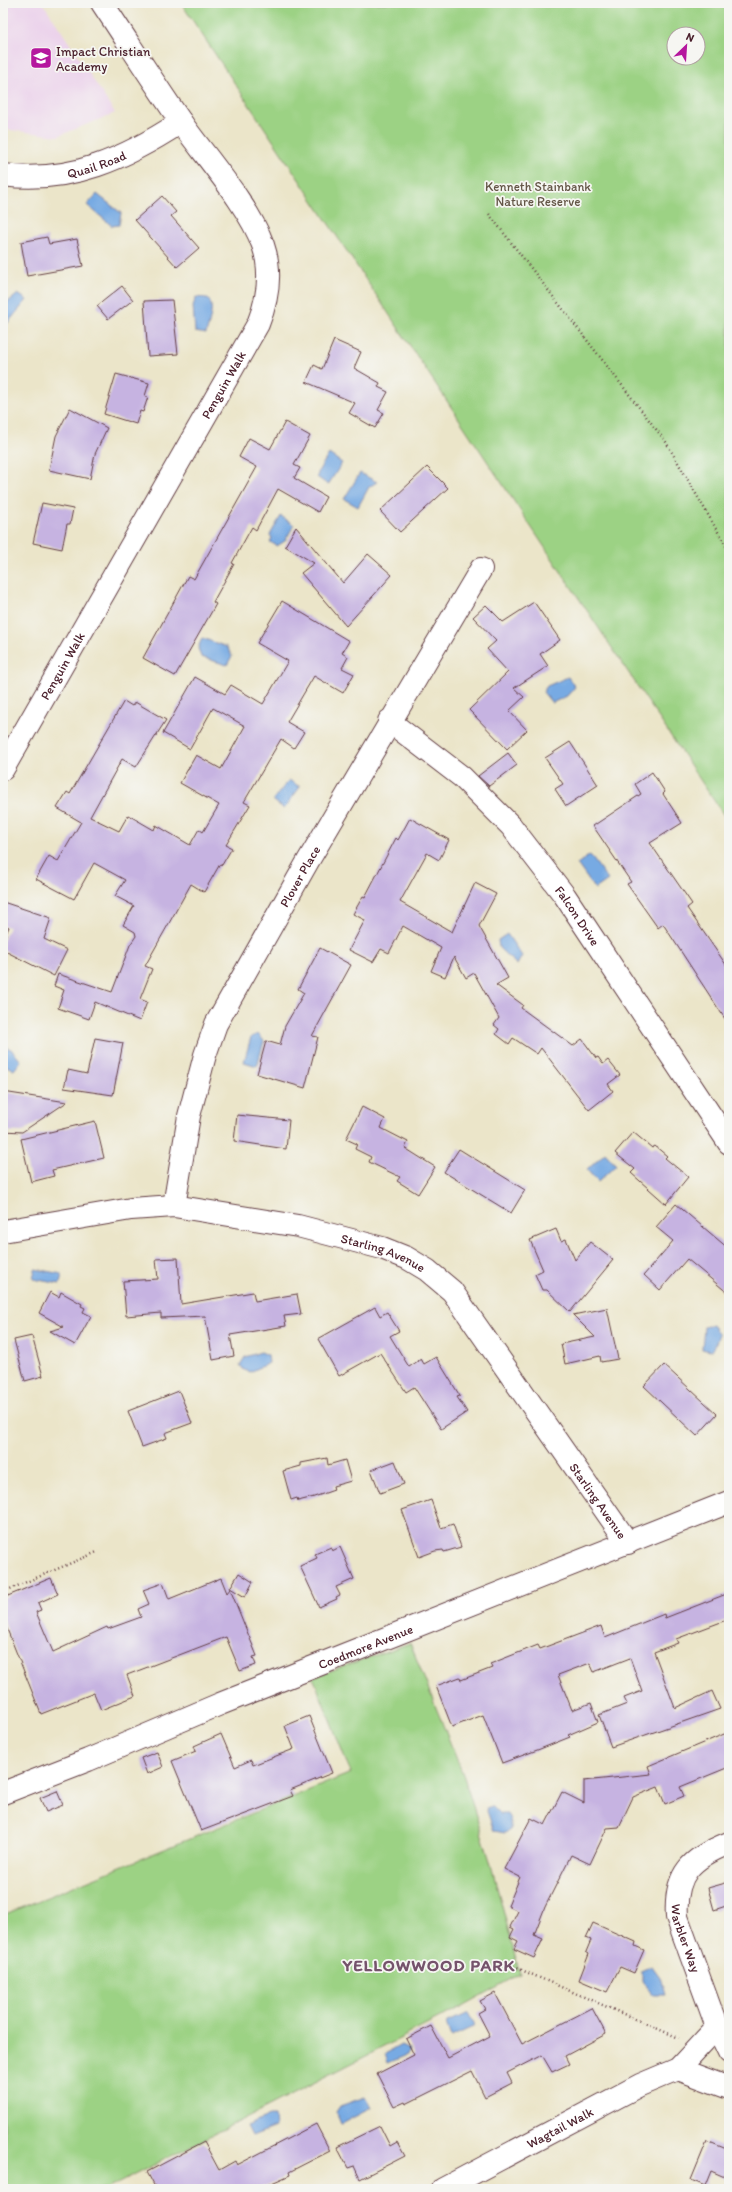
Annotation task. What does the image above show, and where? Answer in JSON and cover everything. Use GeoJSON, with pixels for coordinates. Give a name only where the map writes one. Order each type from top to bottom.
{"type":"FeatureCollection","features":[{"type":"Feature","properties":{"kind":"street","name":"Penguin Walk"},"geometry":{"type":"LineString","coordinates":[[3,769],[254,331],[266,306],[269,269],[263,244],[250,217],[181,122],[102,3]]}},
{"type":"Feature","properties":{"kind":"street","name":"Quail Road"},"geometry":{"type":"LineString","coordinates":[[3,175],[19,177],[64,175],[108,163],[150,142],[181,122]]}},
{"type":"Feature","properties":{"kind":"street","name":"Plover Place"},"geometry":{"type":"LineString","coordinates":[[174,1206],[189,1116],[205,1055],[216,1024],[263,939],[389,721],[481,569]]}},
{"type":"Feature","properties":{"kind":"street","name":"Falcon Drive"},"geometry":{"type":"LineString","coordinates":[[389,721],[462,777],[511,826],[565,896],[729,1143]]}},
{"type":"Feature","properties":{"kind":"street","name":"Starling Avenue"},"geometry":{"type":"LineString","coordinates":[[3,1231],[130,1209],[174,1206],[298,1226],[382,1248],[407,1258],[427,1270],[452,1291],[574,1463],[628,1543]]}},
{"type":"Feature","properties":{"kind":"street","name":"Coedmore Avenue"},"geometry":{"type":"LineString","coordinates":[[3,1793],[88,1760],[220,1704],[729,1502]]}},
{"type":"Feature","properties":{"kind":"street","name":"Warbler Way"},"geometry":{"type":"LineString","coordinates":[[729,1843],[698,1858],[679,1883],[676,1899],[677,1916],[717,2027],[729,2052]]}},
{"type":"Feature","properties":{"kind":"street","name":"Wagtail Walk"},"geometry":{"type":"LineString","coordinates":[[443,2189],[640,2085],[678,2068],[717,2027]]}},
{"type":"Feature","properties":{"kind":"street"},"geometry":{"type":"LineString","coordinates":[[678,2068],[729,2088]]}},
{"type":"Feature","properties":{"kind":"path"},"geometry":{"type":"LineString","coordinates":[[489,214],[666,442],[729,551]]}},
{"type":"Feature","properties":{"kind":"path"},"geometry":{"type":"LineString","coordinates":[[3,1592],[97,1552]]}},
{"type":"Feature","properties":{"kind":"path"},"geometry":{"type":"LineString","coordinates":[[510,1965],[699,2047]]}},
{"type":"Feature","properties":{"kind":"shaded area","name":"Impact Christian Academy"},"geometry":{"type":"Polygon","coordinates":[[[3,3],[43,3],[115,113],[58,136],[3,129],[3,3]]]}},
{"type":"Feature","properties":{"kind":"green space","name":"Kenneth Stainbank Nature Reserve"},"geometry":{"type":"Polygon","coordinates":[[[181,3],[729,3],[729,823],[181,3]]]}},
{"type":"Feature","properties":{"kind":"green space"},"geometry":{"type":"Polygon","coordinates":[[[410,1643],[464,1777],[490,1861],[520,1974],[442,2017],[107,2189],[3,2189],[3,1915],[351,1773],[313,1677],[410,1643]]]}},
{"type":"Feature","properties":{"kind":"water"},"geometry":{"type":"Polygon","coordinates":[[[97,194],[121,213],[119,225],[112,226],[87,205],[97,194]]]}},
{"type":"Feature","properties":{"kind":"water"},"geometry":{"type":"Polygon","coordinates":[[[18,294],[27,300],[5,326],[3,324],[3,306],[18,294]]]}},
{"type":"Feature","properties":{"kind":"water"},"geometry":{"type":"Polygon","coordinates":[[[196,297],[206,298],[211,304],[210,320],[206,334],[195,332],[193,306],[196,297]]]}},
{"type":"Feature","properties":{"kind":"water"},"geometry":{"type":"Polygon","coordinates":[[[329,454],[342,463],[328,485],[317,477],[319,470],[329,454]]]}},
{"type":"Feature","properties":{"kind":"water"},"geometry":{"type":"Polygon","coordinates":[[[360,473],[377,482],[369,487],[358,507],[344,499],[360,473]]]}},
{"type":"Feature","properties":{"kind":"water"},"geometry":{"type":"Polygon","coordinates":[[[281,516],[294,525],[285,541],[277,546],[270,542],[272,538],[270,535],[281,516]]]}},
{"type":"Feature","properties":{"kind":"water"},"geometry":{"type":"Polygon","coordinates":[[[202,638],[227,647],[232,656],[227,665],[201,657],[198,648],[202,638]]]}},
{"type":"Feature","properties":{"kind":"water"},"geometry":{"type":"Polygon","coordinates":[[[568,677],[575,687],[567,696],[552,703],[543,692],[547,686],[568,677]]]}},
{"type":"Feature","properties":{"kind":"water"},"geometry":{"type":"Polygon","coordinates":[[[289,780],[300,787],[284,809],[273,800],[289,780]]]}},
{"type":"Feature","properties":{"kind":"water"},"geometry":{"type":"Polygon","coordinates":[[[590,855],[608,880],[595,889],[577,864],[590,855]]]}},
{"type":"Feature","properties":{"kind":"water"},"geometry":{"type":"Polygon","coordinates":[[[507,934],[522,956],[517,965],[499,948],[498,940],[507,934]]]}},
{"type":"Feature","properties":{"kind":"water"},"geometry":{"type":"Polygon","coordinates":[[[258,1034],[264,1041],[257,1066],[244,1062],[251,1037],[258,1034]]]}},
{"type":"Feature","properties":{"kind":"water"},"geometry":{"type":"Polygon","coordinates":[[[3,1046],[11,1049],[21,1061],[14,1070],[3,1064],[3,1046]]]}},
{"type":"Feature","properties":{"kind":"water"},"geometry":{"type":"Polygon","coordinates":[[[605,1153],[616,1165],[598,1182],[587,1170],[605,1153]]]}},
{"type":"Feature","properties":{"kind":"water"},"geometry":{"type":"Polygon","coordinates":[[[35,1269],[62,1274],[60,1284],[33,1279],[35,1269]]]}},
{"type":"Feature","properties":{"kind":"water"},"geometry":{"type":"Polygon","coordinates":[[[712,1325],[719,1334],[714,1348],[710,1351],[702,1349],[704,1327],[712,1325]]]}},
{"type":"Feature","properties":{"kind":"water"},"geometry":{"type":"Polygon","coordinates":[[[261,1352],[268,1355],[269,1363],[250,1372],[244,1370],[240,1365],[245,1357],[261,1352]]]}},
{"type":"Feature","properties":{"kind":"water"},"geometry":{"type":"Polygon","coordinates":[[[492,1806],[500,1814],[507,1814],[510,1819],[510,1830],[505,1833],[494,1831],[486,1808],[492,1806]]]}},
{"type":"Feature","properties":{"kind":"water"},"geometry":{"type":"Polygon","coordinates":[[[652,1966],[660,1977],[665,1995],[654,1995],[642,1981],[642,1971],[652,1966]]]}},
{"type":"Feature","properties":{"kind":"water"},"geometry":{"type":"Polygon","coordinates":[[[468,2013],[475,2026],[451,2037],[446,2023],[468,2013]]]}},
{"type":"Feature","properties":{"kind":"water"},"geometry":{"type":"Polygon","coordinates":[[[401,2045],[409,2049],[407,2055],[388,2063],[385,2054],[401,2045]]]}},
{"type":"Feature","properties":{"kind":"water"},"geometry":{"type":"Polygon","coordinates":[[[365,2097],[371,2108],[341,2124],[336,2112],[340,2106],[365,2097]]]}},
{"type":"Feature","properties":{"kind":"water"},"geometry":{"type":"Polygon","coordinates":[[[268,2117],[274,2117],[275,2127],[252,2136],[247,2126],[268,2117]]]}},
{"type":"Feature","properties":{"kind":"building"},"geometry":{"type":"Polygon","coordinates":[[[162,196],[176,212],[171,216],[199,248],[177,267],[135,220],[162,196]]]}},
{"type":"Feature","properties":{"kind":"building"},"geometry":{"type":"Polygon","coordinates":[[[47,237],[49,244],[77,239],[83,266],[27,276],[21,242],[47,237]]]}},
{"type":"Feature","properties":{"kind":"building"},"geometry":{"type":"Polygon","coordinates":[[[122,286],[133,300],[108,319],[97,306],[122,286]]]}},
{"type":"Feature","properties":{"kind":"building"},"geometry":{"type":"Polygon","coordinates":[[[172,300],[178,354],[148,356],[144,301],[172,300]]]}},
{"type":"Feature","properties":{"kind":"building"},"geometry":{"type":"Polygon","coordinates":[[[334,340],[361,352],[354,368],[380,383],[378,387],[388,392],[378,410],[384,413],[375,428],[349,413],[355,403],[306,382],[314,365],[322,369],[334,340]]]}},
{"type":"Feature","properties":{"kind":"building"},"geometry":{"type":"Polygon","coordinates":[[[116,374],[149,383],[145,396],[148,397],[143,412],[140,411],[136,424],[104,414],[116,374]]]}},
{"type":"Feature","properties":{"kind":"building"},"geometry":{"type":"Polygon","coordinates":[[[70,408],[107,428],[95,454],[90,479],[49,470],[56,436],[70,408]]]}},
{"type":"Feature","properties":{"kind":"building"},"geometry":{"type":"Polygon","coordinates":[[[285,422],[310,436],[294,465],[300,468],[294,478],[326,497],[318,512],[278,489],[256,530],[252,527],[232,563],[234,564],[213,602],[216,604],[175,676],[143,658],[188,576],[194,579],[257,467],[239,457],[249,438],[270,449],[285,422]]]}},
{"type":"Feature","properties":{"kind":"building"},"geometry":{"type":"Polygon","coordinates":[[[427,467],[448,488],[400,532],[380,511],[427,467]]]}},
{"type":"Feature","properties":{"kind":"building"},"geometry":{"type":"Polygon","coordinates":[[[42,503],[73,509],[70,524],[67,524],[62,549],[33,543],[42,503]]]}},
{"type":"Feature","properties":{"kind":"building"},"geometry":{"type":"Polygon","coordinates":[[[296,527],[343,583],[368,554],[392,575],[346,626],[301,573],[314,563],[285,546],[296,527]]]}},
{"type":"Feature","properties":{"kind":"building"},"geometry":{"type":"Polygon","coordinates":[[[282,601],[349,641],[342,653],[348,657],[342,668],[354,674],[343,693],[314,676],[287,722],[304,732],[294,748],[281,739],[244,802],[250,805],[226,845],[232,848],[222,865],[220,864],[204,892],[191,884],[145,966],[152,969],[140,999],[147,1002],[140,1021],[95,1002],[89,1019],[58,1008],[64,990],[54,986],[58,974],[112,992],[130,945],[136,936],[135,932],[123,925],[134,906],[115,896],[125,880],[94,863],[74,899],[36,879],[49,856],[58,861],[81,822],[57,808],[67,792],[70,794],[124,701],[132,706],[135,702],[166,720],[136,767],[122,759],[90,817],[119,831],[128,815],[154,830],[156,825],[190,845],[199,829],[203,832],[219,805],[180,783],[196,755],[221,769],[245,726],[213,708],[190,749],[163,733],[195,677],[225,694],[231,685],[263,704],[288,661],[257,643],[282,601]]]}},
{"type":"Feature","properties":{"kind":"building"},"geometry":{"type":"Polygon","coordinates":[[[534,602],[560,640],[540,654],[548,666],[514,688],[524,697],[509,711],[527,730],[507,749],[469,710],[508,672],[487,649],[496,641],[473,617],[486,605],[503,622],[534,602]]]}},
{"type":"Feature","properties":{"kind":"building"},"geometry":{"type":"Polygon","coordinates":[[[570,742],[598,785],[566,806],[555,789],[563,784],[545,758],[570,742]]]}},
{"type":"Feature","properties":{"kind":"building"},"geometry":{"type":"Polygon","coordinates":[[[508,753],[517,765],[489,786],[478,776],[508,753]]]}},
{"type":"Feature","properties":{"kind":"building"},"geometry":{"type":"Polygon","coordinates":[[[652,772],[665,792],[663,794],[682,823],[650,843],[692,904],[687,908],[729,969],[729,1025],[663,924],[658,928],[627,884],[631,882],[593,826],[641,794],[635,784],[652,772]]]}},
{"type":"Feature","properties":{"kind":"building"},"geometry":{"type":"Polygon","coordinates":[[[410,818],[449,840],[439,860],[427,853],[400,902],[452,932],[475,883],[496,894],[479,926],[508,978],[496,985],[523,1005],[521,1008],[573,1046],[582,1039],[596,1058],[598,1057],[603,1064],[608,1060],[620,1075],[608,1084],[613,1091],[589,1110],[541,1048],[537,1054],[513,1038],[509,1044],[496,1034],[499,1029],[494,1025],[499,1018],[474,973],[466,978],[454,957],[445,977],[431,971],[441,948],[403,926],[389,953],[381,949],[373,962],[349,950],[365,920],[353,914],[363,896],[365,897],[396,838],[398,840],[410,818]]]}},
{"type":"Feature","properties":{"kind":"building"},"geometry":{"type":"Polygon","coordinates":[[[3,902],[51,918],[44,939],[67,950],[54,976],[3,950],[3,941],[9,927],[3,925],[3,902]]]}},
{"type":"Feature","properties":{"kind":"building"},"geometry":{"type":"Polygon","coordinates":[[[320,948],[351,965],[312,1036],[318,1037],[305,1088],[257,1074],[266,1041],[280,1045],[285,1026],[304,993],[298,989],[320,948]]]}},
{"type":"Feature","properties":{"kind":"building"},"geometry":{"type":"Polygon","coordinates":[[[95,1038],[123,1043],[113,1095],[64,1088],[68,1070],[87,1074],[95,1038]]]}},
{"type":"Feature","properties":{"kind":"building"},"geometry":{"type":"Polygon","coordinates":[[[3,1092],[67,1102],[22,1132],[3,1131],[3,1092]]]}},
{"type":"Feature","properties":{"kind":"building"},"geometry":{"type":"Polygon","coordinates":[[[362,1107],[385,1119],[381,1128],[408,1142],[405,1148],[435,1167],[418,1194],[397,1181],[400,1177],[369,1162],[371,1157],[355,1149],[357,1144],[346,1139],[362,1107]]]}},
{"type":"Feature","properties":{"kind":"building"},"geometry":{"type":"Polygon","coordinates":[[[237,1115],[289,1120],[286,1149],[234,1141],[237,1115]]]}},
{"type":"Feature","properties":{"kind":"building"},"geometry":{"type":"Polygon","coordinates":[[[95,1121],[104,1158],[52,1170],[54,1176],[31,1182],[21,1139],[95,1121]]]}},
{"type":"Feature","properties":{"kind":"building"},"geometry":{"type":"Polygon","coordinates":[[[633,1132],[652,1148],[655,1146],[667,1156],[665,1158],[688,1177],[666,1204],[631,1173],[635,1169],[615,1153],[633,1132]]]}},
{"type":"Feature","properties":{"kind":"building"},"geometry":{"type":"Polygon","coordinates":[[[459,1149],[525,1190],[511,1213],[444,1172],[459,1149]]]}},
{"type":"Feature","properties":{"kind":"building"},"geometry":{"type":"Polygon","coordinates":[[[676,1204],[729,1249],[729,1294],[687,1259],[660,1290],[644,1275],[673,1241],[656,1227],[676,1204]]]}},
{"type":"Feature","properties":{"kind":"building"},"geometry":{"type":"Polygon","coordinates":[[[556,1229],[561,1241],[566,1239],[575,1260],[590,1242],[613,1260],[570,1312],[547,1290],[542,1290],[535,1274],[543,1270],[530,1240],[556,1229]]]}},
{"type":"Feature","properties":{"kind":"building"},"geometry":{"type":"Polygon","coordinates":[[[178,1258],[181,1304],[253,1292],[255,1301],[297,1294],[301,1314],[284,1316],[286,1326],[230,1335],[234,1356],[213,1360],[205,1316],[161,1318],[161,1313],[126,1316],[123,1281],[158,1279],[156,1259],[178,1258]]]}},
{"type":"Feature","properties":{"kind":"building"},"geometry":{"type":"Polygon","coordinates":[[[50,1292],[59,1297],[61,1292],[82,1304],[81,1306],[85,1308],[83,1312],[91,1316],[75,1345],[50,1331],[64,1327],[39,1313],[50,1292]]]}},
{"type":"Feature","properties":{"kind":"building"},"geometry":{"type":"Polygon","coordinates":[[[375,1307],[380,1316],[387,1312],[399,1331],[390,1336],[409,1367],[421,1359],[424,1364],[436,1357],[460,1396],[457,1397],[467,1412],[441,1429],[414,1387],[406,1392],[380,1353],[339,1376],[318,1339],[375,1307]]]}},
{"type":"Feature","properties":{"kind":"building"},"geometry":{"type":"Polygon","coordinates":[[[607,1308],[618,1359],[601,1362],[600,1356],[565,1364],[561,1344],[595,1337],[573,1315],[607,1308]]]}},
{"type":"Feature","properties":{"kind":"building"},"geometry":{"type":"Polygon","coordinates":[[[32,1336],[43,1376],[25,1381],[14,1340],[32,1336]]]}},
{"type":"Feature","properties":{"kind":"building"},"geometry":{"type":"Polygon","coordinates":[[[664,1365],[717,1414],[697,1436],[644,1386],[664,1365]]]}},
{"type":"Feature","properties":{"kind":"building"},"geometry":{"type":"Polygon","coordinates":[[[179,1391],[192,1423],[165,1433],[167,1438],[142,1447],[128,1411],[179,1391]]]}},
{"type":"Feature","properties":{"kind":"building"},"geometry":{"type":"Polygon","coordinates":[[[327,1458],[328,1465],[345,1460],[351,1481],[333,1486],[334,1490],[314,1497],[298,1501],[297,1498],[291,1500],[283,1471],[301,1466],[301,1463],[327,1458]]]}},
{"type":"Feature","properties":{"kind":"building"},"geometry":{"type":"Polygon","coordinates":[[[395,1461],[404,1484],[380,1493],[371,1470],[395,1461]]]}},
{"type":"Feature","properties":{"kind":"building"},"geometry":{"type":"Polygon","coordinates":[[[431,1500],[441,1528],[453,1524],[461,1547],[444,1552],[443,1550],[435,1551],[419,1557],[402,1510],[431,1500]]]}},
{"type":"Feature","properties":{"kind":"building"},"geometry":{"type":"Polygon","coordinates":[[[331,1547],[332,1551],[340,1547],[354,1579],[336,1587],[340,1595],[336,1597],[337,1599],[319,1607],[300,1566],[317,1558],[315,1554],[331,1547]]]}},
{"type":"Feature","properties":{"kind":"building"},"geometry":{"type":"Polygon","coordinates":[[[239,1573],[253,1582],[245,1597],[230,1588],[239,1573]]]}},
{"type":"Feature","properties":{"kind":"building"},"geometry":{"type":"Polygon","coordinates":[[[51,1578],[58,1594],[38,1603],[41,1610],[36,1612],[53,1652],[107,1627],[108,1629],[141,1617],[138,1609],[149,1604],[143,1590],[163,1583],[169,1599],[221,1578],[227,1593],[230,1589],[257,1656],[253,1657],[256,1665],[240,1671],[226,1637],[127,1675],[135,1696],[101,1710],[94,1693],[41,1714],[3,1619],[3,1598],[51,1578]]]}},
{"type":"Feature","properties":{"kind":"building"},"geometry":{"type":"Polygon","coordinates":[[[729,1593],[729,1619],[676,1639],[678,1643],[654,1652],[675,1708],[712,1691],[720,1709],[611,1747],[599,1715],[627,1704],[624,1698],[642,1691],[630,1658],[594,1672],[590,1663],[558,1675],[572,1710],[591,1703],[598,1722],[568,1735],[570,1737],[540,1749],[502,1763],[483,1715],[452,1727],[436,1686],[460,1677],[461,1680],[492,1668],[490,1664],[538,1645],[540,1649],[601,1626],[605,1638],[664,1614],[665,1618],[729,1593]]]}},
{"type":"Feature","properties":{"kind":"building"},"geometry":{"type":"Polygon","coordinates":[[[309,1716],[332,1773],[290,1790],[293,1796],[201,1831],[172,1761],[196,1751],[194,1746],[221,1734],[235,1767],[251,1760],[253,1765],[294,1749],[285,1726],[309,1716]]]}},
{"type":"Feature","properties":{"kind":"building"},"geometry":{"type":"Polygon","coordinates":[[[729,1732],[729,1767],[680,1787],[684,1796],[665,1804],[658,1787],[633,1797],[619,1827],[607,1828],[590,1864],[571,1855],[545,1907],[534,1935],[543,1939],[534,1958],[514,1949],[518,1941],[510,1937],[514,1929],[510,1927],[518,1911],[508,1906],[520,1877],[504,1869],[531,1818],[545,1825],[562,1792],[584,1803],[584,1781],[651,1774],[648,1766],[729,1732]]]}},
{"type":"Feature","properties":{"kind":"building"},"geometry":{"type":"Polygon","coordinates":[[[157,1752],[163,1767],[147,1774],[141,1758],[157,1752]]]}},
{"type":"Feature","properties":{"kind":"building"},"geometry":{"type":"Polygon","coordinates":[[[57,1791],[63,1805],[46,1812],[40,1798],[57,1791]]]}},
{"type":"Feature","properties":{"kind":"building"},"geometry":{"type":"Polygon","coordinates":[[[729,1882],[729,1905],[714,1910],[708,1888],[729,1882]]]}},
{"type":"Feature","properties":{"kind":"building"},"geometry":{"type":"Polygon","coordinates":[[[593,1923],[636,1942],[635,1946],[644,1950],[634,1973],[620,1967],[607,1992],[579,1980],[589,1954],[586,1952],[591,1940],[586,1938],[593,1923]]]}},
{"type":"Feature","properties":{"kind":"building"},"geometry":{"type":"Polygon","coordinates":[[[495,1993],[522,2044],[592,2008],[606,2034],[565,2056],[569,2064],[552,2072],[542,2055],[507,2073],[512,2083],[485,2097],[472,2071],[406,2104],[405,2102],[394,2107],[377,2074],[414,2055],[406,2039],[431,2026],[448,2058],[490,2036],[478,2013],[485,2009],[480,2001],[495,1993]]]}},
{"type":"Feature","properties":{"kind":"building"},"geometry":{"type":"Polygon","coordinates":[[[316,2124],[330,2151],[289,2172],[290,2175],[258,2189],[156,2189],[147,2172],[204,2142],[219,2170],[235,2161],[237,2165],[316,2124]]]}},
{"type":"Feature","properties":{"kind":"building"},"geometry":{"type":"Polygon","coordinates":[[[380,2126],[390,2146],[397,2142],[405,2156],[360,2179],[354,2166],[348,2168],[337,2147],[380,2126]]]}},
{"type":"Feature","properties":{"kind":"building"},"geometry":{"type":"Polygon","coordinates":[[[707,2141],[729,2150],[729,2179],[711,2171],[705,2186],[691,2180],[707,2141]]]}},
{"type":"Feature","properties":{"kind":"place","name":"Impact Christian Academy"},"geometry":{"type":"Point","coordinates":[41,58]}},
{"type":"Feature","properties":{"kind":"district","name":"YELLOWWOOD PARK"},"geometry":{"type":"Point","coordinates":[429,1965]}}]}
